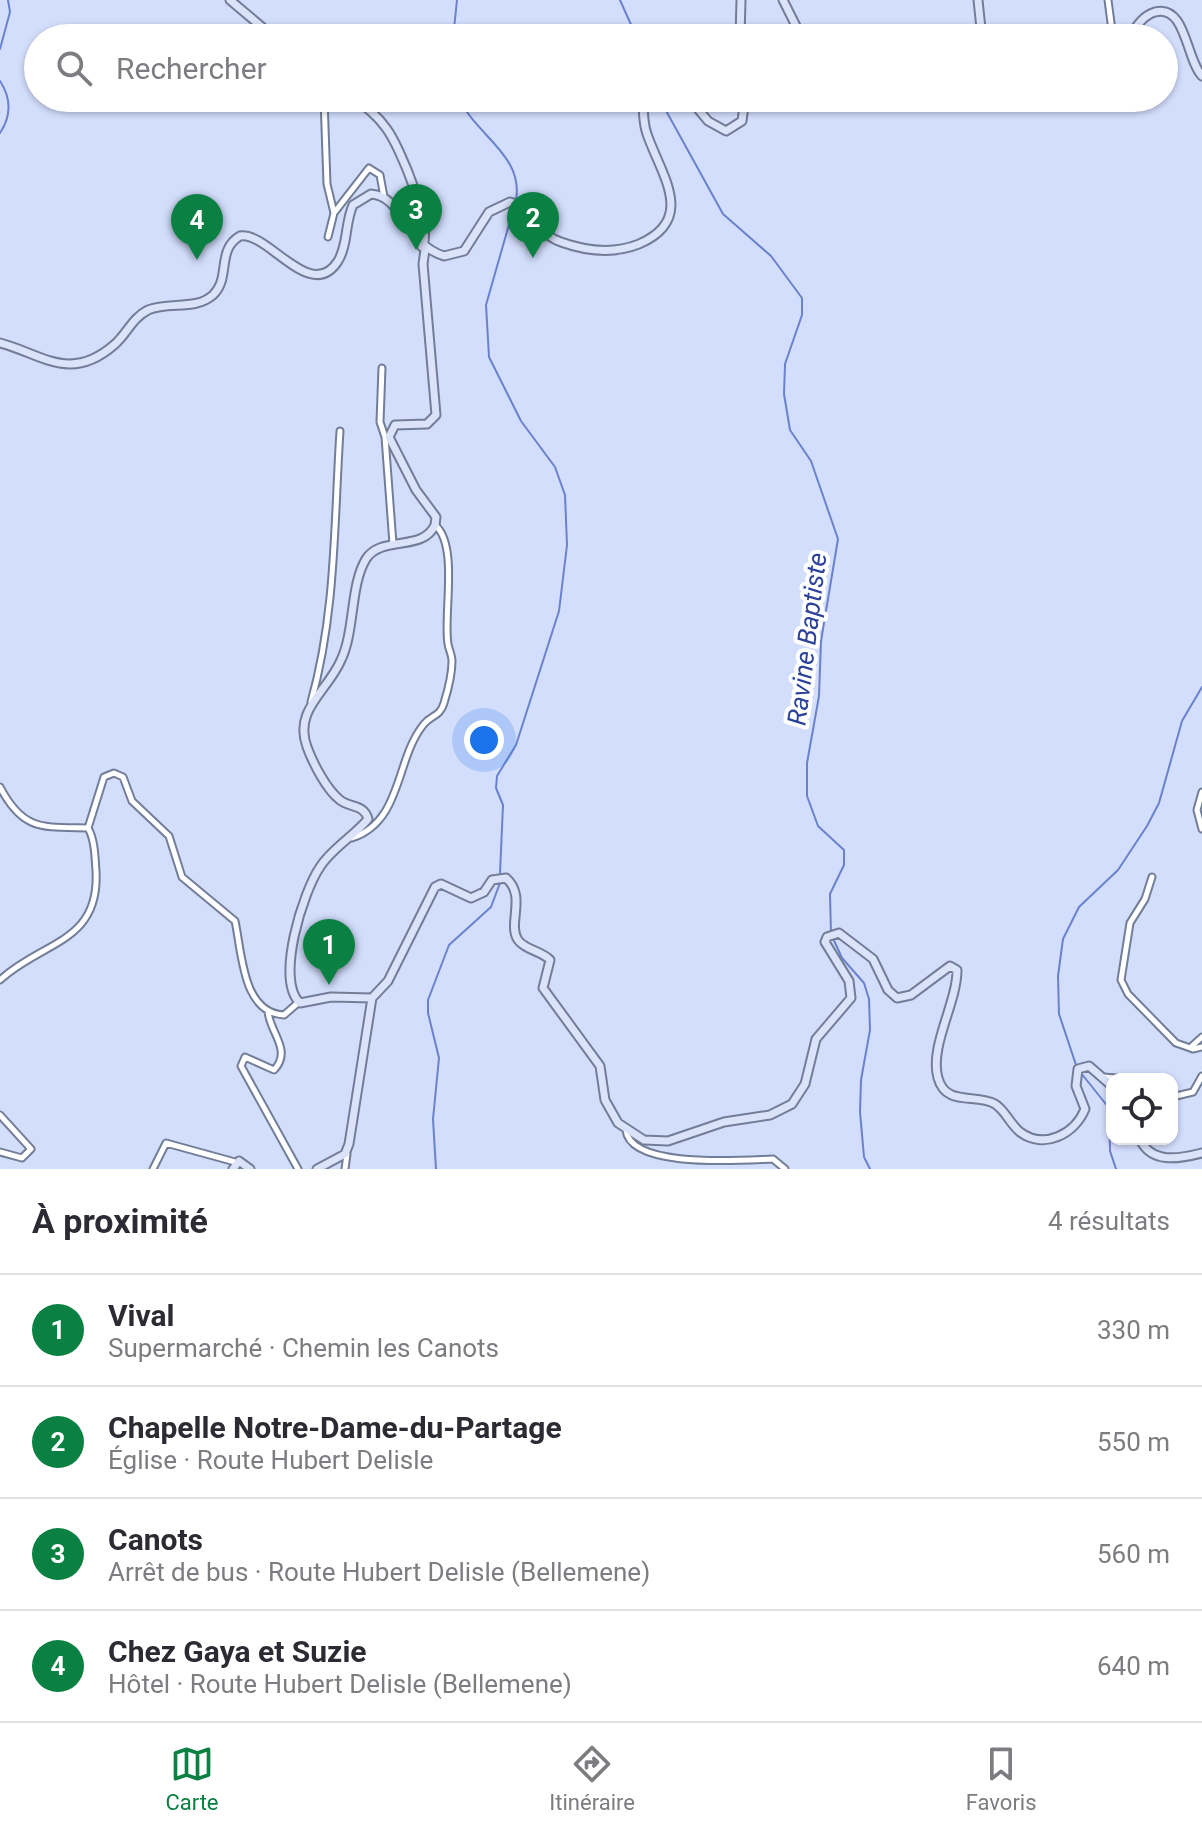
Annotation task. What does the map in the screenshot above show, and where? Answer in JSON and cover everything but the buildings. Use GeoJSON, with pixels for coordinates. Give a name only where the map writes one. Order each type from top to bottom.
{"type":"FeatureCollection","features":[{"type":"Feature","properties":{"kind":"street"},"geometry":{"type":"LineString","coordinates":[[230,0],[258,24]]}},
{"type":"Feature","properties":{"kind":"street"},"geometry":{"type":"LineString","coordinates":[[740,24],[741,0]]}},
{"type":"Feature","properties":{"kind":"street"},"geometry":{"type":"LineString","coordinates":[[783,0],[795,24]]}},
{"type":"Feature","properties":{"kind":"street"},"geometry":{"type":"LineString","coordinates":[[978,0],[981,24]]}},
{"type":"Feature","properties":{"kind":"street"},"geometry":{"type":"LineString","coordinates":[[1108,0],[1111,24]]}},
{"type":"Feature","properties":{"kind":"street"},"geometry":{"type":"LineString","coordinates":[[1141,24],[1149,14],[1166,10],[1173,14],[1177,24]]}},
{"type":"Feature","properties":{"kind":"street"},"geometry":{"type":"LineString","coordinates":[[1178,27],[1193,66],[1202,76]]}},
{"type":"Feature","properties":{"kind":"street"},"geometry":{"type":"LineString","coordinates":[[324,112],[327,184],[334,213]]}},
{"type":"Feature","properties":{"kind":"street"},"geometry":{"type":"LineString","coordinates":[[310,707],[343,656],[366,560],[379,548],[419,539],[435,525],[436,517],[416,490],[389,437],[395,425],[427,424],[436,415],[423,264],[426,230],[400,151],[379,119],[370,112]]}},
{"type":"Feature","properties":{"kind":"street"},"geometry":{"type":"LineString","coordinates":[[328,237],[334,213],[369,168],[380,175],[384,197],[424,248],[444,256],[460,254],[489,212],[510,202],[525,209],[547,235],[559,242],[596,250],[627,249],[661,230],[671,211],[671,197],[647,135],[645,112]]}},
{"type":"Feature","properties":{"kind":"street"},"geometry":{"type":"LineString","coordinates":[[701,112],[708,121],[726,131],[742,121],[743,112]]}},
{"type":"Feature","properties":{"kind":"street"},"geometry":{"type":"LineString","coordinates":[[0,343],[56,364],[101,354],[147,311],[196,304],[213,295],[220,284],[227,249],[240,236],[257,238],[298,270],[320,273],[333,267],[340,258],[353,205],[365,195],[384,197]]}},
{"type":"Feature","properties":{"kind":"street"},"geometry":{"type":"LineString","coordinates":[[382,368],[380,422],[385,437],[393,545]]}},
{"type":"Feature","properties":{"kind":"street"},"geometry":{"type":"LineString","coordinates":[[299,1002],[290,957],[302,909],[320,866],[368,819],[366,812],[337,797],[317,768],[303,730],[319,679],[333,590],[340,431]]}},
{"type":"Feature","properties":{"kind":"street"},"geometry":{"type":"LineString","coordinates":[[352,838],[370,832],[380,818],[395,794],[423,725],[435,718],[443,706],[452,664],[448,643],[449,584],[443,534],[435,525]]}},
{"type":"Feature","properties":{"kind":"street"},"geometry":{"type":"LineString","coordinates":[[0,980],[65,939],[88,918],[97,888],[88,828],[104,777],[114,773],[123,777],[132,801],[169,836],[182,877],[235,921],[241,960],[253,994],[268,1011],[271,1028],[281,1042],[279,1065],[274,1070],[245,1057],[241,1066],[298,1169]]}},
{"type":"Feature","properties":{"kind":"street"},"geometry":{"type":"LineString","coordinates":[[0,787],[15,812],[31,824],[88,828]]}},
{"type":"Feature","properties":{"kind":"street"},"geometry":{"type":"LineString","coordinates":[[1202,792],[1197,810],[1202,829]]}},
{"type":"Feature","properties":{"kind":"street"},"geometry":{"type":"LineString","coordinates":[[1152,877],[1145,899],[1130,923],[1121,980],[1128,994],[1176,1043],[1193,1049],[1202,1047]]}},
{"type":"Feature","properties":{"kind":"street"},"geometry":{"type":"LineString","coordinates":[[345,1169],[372,998],[388,981],[435,887],[441,884],[471,898],[484,892],[492,880],[506,878],[514,891],[514,931],[518,940],[550,960],[543,988],[600,1066],[605,1100],[626,1130],[628,1142],[636,1149],[672,1163],[773,1159],[785,1169]]}},
{"type":"Feature","properties":{"kind":"street"},"geometry":{"type":"LineString","coordinates":[[626,1130],[644,1140],[668,1141],[724,1122],[770,1115],[792,1104],[805,1084],[816,1039],[851,998],[849,981],[825,942],[831,934],[839,933],[873,959],[888,990],[897,998],[911,995],[950,966],[957,970],[956,992],[936,1066],[940,1085],[958,1099],[992,1103],[1025,1135],[1057,1138],[1077,1125],[1085,1109],[1076,1086],[1076,1071],[1089,1066],[1106,1081]]}},
{"type":"Feature","properties":{"kind":"street"},"geometry":{"type":"LineString","coordinates":[[268,1011],[284,1015],[299,1002],[344,996],[372,998]]}},
{"type":"Feature","properties":{"kind":"street"},"geometry":{"type":"LineString","coordinates":[[1193,1049],[1194,1043],[1202,1037]]}},
{"type":"Feature","properties":{"kind":"street"},"geometry":{"type":"LineString","coordinates":[[1178,1096],[1193,1092],[1202,1076]]}},
{"type":"Feature","properties":{"kind":"street"},"geometry":{"type":"LineString","coordinates":[[1102,1077],[1106,1077]]}},
{"type":"Feature","properties":{"kind":"street"},"geometry":{"type":"LineString","coordinates":[[0,1115],[31,1149],[22,1158],[0,1152]]}},
{"type":"Feature","properties":{"kind":"street"},"geometry":{"type":"LineString","coordinates":[[153,1169],[166,1143],[234,1166],[239,1161],[250,1169]]}},
{"type":"Feature","properties":{"kind":"street"},"geometry":{"type":"LineString","coordinates":[[1144,1145],[1149,1153],[1159,1158],[1202,1153]]}},
{"type":"Feature","properties":{"kind":"street"},"geometry":{"type":"LineString","coordinates":[[317,1169],[340,1158],[348,1149]]}},
{"type":"Feature","properties":{"kind":"waterway"},"geometry":{"type":"LineString","coordinates":[[0,49],[10,12],[8,0]]}},
{"type":"Feature","properties":{"kind":"waterway"},"geometry":{"type":"LineString","coordinates":[[454,24],[457,0]]}},
{"type":"Feature","properties":{"kind":"waterway","name":"Ravine Baptiste"},"geometry":{"type":"LineString","coordinates":[[620,0],[631,24]]}},
{"type":"Feature","properties":{"kind":"waterway"},"geometry":{"type":"LineString","coordinates":[[0,81],[9,107],[0,133]]}},
{"type":"Feature","properties":{"kind":"waterway"},"geometry":{"type":"LineString","coordinates":[[467,112],[513,170],[517,184],[516,200]]}},
{"type":"Feature","properties":{"kind":"waterway","name":"Ravine Baptiste"},"geometry":{"type":"LineString","coordinates":[[667,112],[723,214],[771,256],[802,298],[802,315],[785,364],[784,394],[790,430],[811,461],[838,539],[821,641],[819,696],[807,763],[807,796],[818,826],[844,850],[844,865],[830,894],[831,934],[842,958],[864,983],[869,999],[870,1030],[861,1080],[860,1112],[864,1157],[870,1169]]}},
{"type":"Feature","properties":{"kind":"waterway"},"geometry":{"type":"LineString","coordinates":[[500,873],[503,805],[496,788],[497,776],[516,745],[559,611],[567,545],[565,495],[555,467],[521,421],[489,357],[486,305],[514,207]]}},
{"type":"Feature","properties":{"kind":"waterway"},"geometry":{"type":"LineString","coordinates":[[1077,1068],[1059,1014],[1058,976],[1063,939],[1079,907],[1118,870],[1147,826],[1159,803],[1182,721],[1202,687]]}},
{"type":"Feature","properties":{"kind":"waterway"},"geometry":{"type":"LineString","coordinates":[[436,1169],[433,1119],[439,1058],[428,1013],[428,1000],[449,945],[491,907],[500,883]]}},
{"type":"Feature","properties":{"kind":"waterway"},"geometry":{"type":"LineString","coordinates":[[1081,1073],[1109,1108],[1110,1151],[1116,1169]]}},
{"type":"Feature","properties":{"kind":"place","name":"Canots"},"geometry":{"type":"Point","coordinates":[416,250]}},
{"type":"Feature","properties":{"kind":"place","name":"Chapelle Notre-Dame-du-Partage"},"geometry":{"type":"Point","coordinates":[533,258]}},
{"type":"Feature","properties":{"kind":"place","name":"Chez Gaya et Suzie"},"geometry":{"type":"Point","coordinates":[197,260]}},
{"type":"Feature","properties":{"kind":"place","name":"Vival"},"geometry":{"type":"Point","coordinates":[329,985]}}]}
